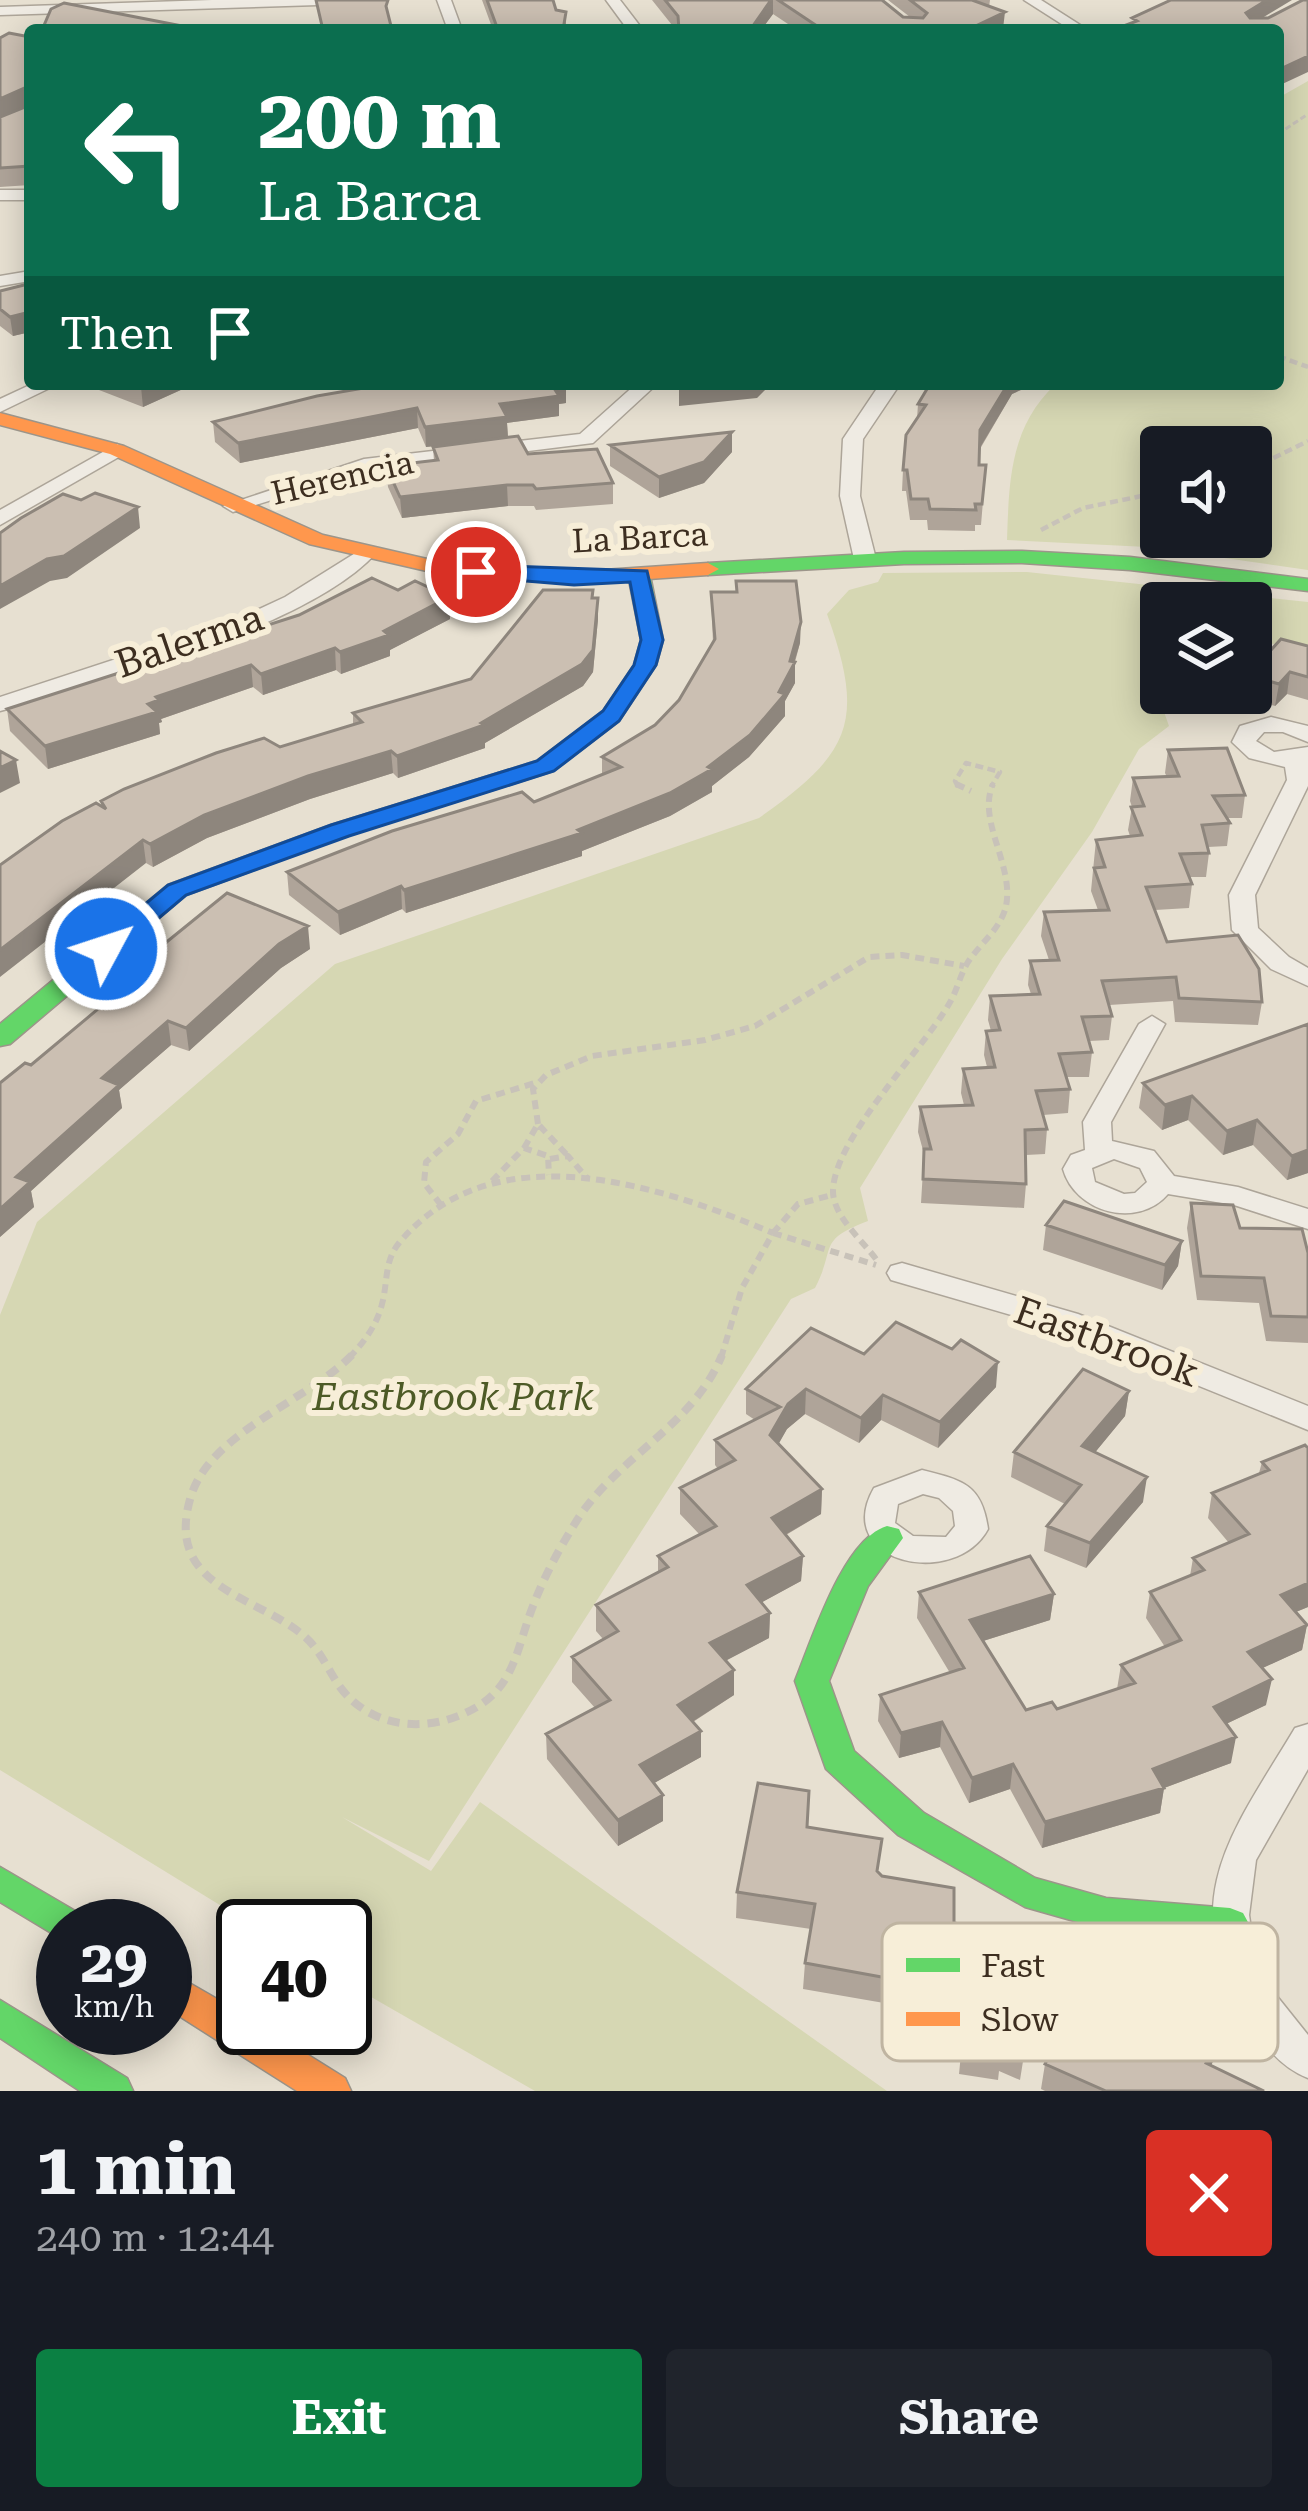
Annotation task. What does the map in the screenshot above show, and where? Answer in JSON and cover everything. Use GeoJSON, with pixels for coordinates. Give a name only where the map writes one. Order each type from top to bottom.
{"type":"FeatureCollection","features":[{"type":"Feature","properties":{"kind":"street"},"geometry":{"type":"LineString","coordinates":[[0,11],[280,10],[350,0]]}},
{"type":"Feature","properties":{"kind":"street"},"geometry":{"type":"LineString","coordinates":[[1031,0],[1071,24]]}},
{"type":"Feature","properties":{"kind":"street"},"geometry":{"type":"LineString","coordinates":[[0,406],[35,390]]}},
{"type":"Feature","properties":{"kind":"street","name":"Herencia"},"geometry":{"type":"LineString","coordinates":[[233,506],[364,465],[586,439],[640,390]]}},
{"type":"Feature","properties":{"kind":"street"},"geometry":{"type":"LineString","coordinates":[[865,559],[850,496],[853,439],[886,390]]}},
{"type":"Feature","properties":{"kind":"street","name":"La Barca"},"geometry":{"type":"LineString","coordinates":[[0,419],[117,450],[316,540],[365,554],[512,576],[639,575],[865,559],[1041,557],[1171,566],[1308,585]]}},
{"type":"Feature","properties":{"kind":"street"},"geometry":{"type":"LineString","coordinates":[[0,519],[117,450]]}},
{"type":"Feature","properties":{"kind":"street","name":"Balerma"},"geometry":{"type":"LineString","coordinates":[[0,704],[291,604],[344,575],[365,554]]}},
{"type":"Feature","properties":{"kind":"street"},"geometry":{"type":"LineString","coordinates":[[0,1038],[177,890],[340,830],[545,766],[611,716],[645,665],[652,640],[639,575]]}},
{"type":"Feature","properties":{"kind":"street"},"geometry":{"type":"LineString","coordinates":[[1304,742],[1299,780],[1242,895],[1245,929],[1280,963],[1308,978]]}},
{"type":"Feature","properties":{"kind":"street"},"geometry":{"type":"LineString","coordinates":[[1099,1151],[1097,1122],[1151,1024]]}},
{"type":"Feature","properties":{"kind":"street"},"geometry":{"type":"LineString","coordinates":[[1161,1184],[1156,1166],[1137,1154],[1099,1151],[1077,1169],[1082,1186],[1100,1200],[1140,1202],[1161,1184],[1238,1196],[1308,1220]]}},
{"type":"Feature","properties":{"kind":"street","name":"Eastbrook"},"geometry":{"type":"LineString","coordinates":[[902,1273],[1067,1321],[1308,1419]]}},
{"type":"Feature","properties":{"kind":"street"},"geometry":{"type":"LineString","coordinates":[[887,1538],[854,1580],[812,1681],[839,1760],[911,1824],[1024,1891],[1106,1914],[1218,1923]]}},
{"type":"Feature","properties":{"kind":"street"},"geometry":{"type":"LineString","coordinates":[[1230,1923],[1239,1858],[1308,1738]]}},
{"type":"Feature","properties":{"kind":"street"},"geometry":{"type":"LineString","coordinates":[[0,1882],[36,1905]]}},
{"type":"Feature","properties":{"kind":"street"},"geometry":{"type":"LineString","coordinates":[[192,2004],[331,2091]]}},
{"type":"Feature","properties":{"kind":"street"},"geometry":{"type":"LineString","coordinates":[[0,2017],[113,2091]]}},
{"type":"Feature","properties":{"kind":"street"},"geometry":{"type":"LineString","coordinates":[[1278,2026],[1308,2060]]}},
{"type":"Feature","properties":{"kind":"path"},"geometry":{"type":"LineString","coordinates":[[1272,459],[1308,441]]}},
{"type":"Feature","properties":{"kind":"path"},"geometry":{"type":"LineString","coordinates":[[1041,557],[1041,530],[1063,514],[1140,494]]}},
{"type":"Feature","properties":{"kind":"path"},"geometry":{"type":"LineString","coordinates":[[832,1195],[854,1138],[953,998],[964,966],[995,931],[1010,885],[989,798],[1000,772],[966,763],[955,781],[957,788],[971,791]]}},
{"type":"Feature","properties":{"kind":"path"},"geometry":{"type":"LineString","coordinates":[[442,1205],[424,1183],[426,1162],[458,1134],[476,1101],[535,1083],[548,1072],[586,1058],[729,1036],[803,1001],[867,959],[895,956],[964,966]]}},
{"type":"Feature","properties":{"kind":"path"},"geometry":{"type":"LineString","coordinates":[[489,1184],[524,1148],[538,1124],[535,1083]]}},
{"type":"Feature","properties":{"kind":"path"},"geometry":{"type":"LineString","coordinates":[[538,1124],[587,1178]]}},
{"type":"Feature","properties":{"kind":"path"},"geometry":{"type":"LineString","coordinates":[[524,1148],[550,1159],[568,1156]]}},
{"type":"Feature","properties":{"kind":"path"},"geometry":{"type":"LineString","coordinates":[[549,1175],[550,1159]]}},
{"type":"Feature","properties":{"kind":"path"},"geometry":{"type":"LineString","coordinates":[[832,1195],[798,1204],[773,1233],[742,1288],[714,1372],[664,1432],[596,1493],[540,1589],[508,1684],[466,1715],[407,1724],[373,1717],[350,1698],[305,1637],[203,1576],[191,1558],[187,1518],[194,1486],[222,1446],[321,1384],[372,1332],[383,1302],[386,1265],[397,1244],[442,1205],[489,1184],[549,1175],[587,1178],[718,1207],[773,1233],[882,1267],[832,1195]]}},
{"type":"Feature","properties":{"kind":"green space"},"geometry":{"type":"Polygon","coordinates":[[[1308,81],[1308,570],[1224,558],[1272,558],[1272,426],[1140,426],[1140,547],[1007,540],[1011,476],[1029,418],[1050,390],[1284,390],[1284,95],[1308,81]]]}},
{"type":"Feature","properties":{"kind":"green space","name":"Eastbrook Park"},"geometry":{"type":"Polygon","coordinates":[[[1027,572],[1140,584],[1140,714],[1165,714],[1169,726],[1139,749],[1092,832],[1002,959],[860,1188],[868,1221],[834,1240],[815,1288],[791,1299],[429,1861],[342,1817],[431,1871],[480,1802],[887,2091],[535,2091],[372,1997],[372,1899],[216,1899],[216,1903],[0,1770],[0,1315],[37,1222],[335,964],[759,818],[790,795],[831,753],[847,709],[846,682],[827,614],[849,590],[878,582],[883,573],[1027,572]]]}},
{"type":"Feature","properties":{"kind":"green space"},"geometry":{"type":"Polygon","coordinates":[[[1272,598],[1308,602],[1308,645],[1272,644],[1272,598]]]}},
{"type":"Feature","properties":{"kind":"building"},"geometry":{"type":"Polygon","coordinates":[[[316,0],[388,0],[390,24],[322,24],[316,0]]]}},
{"type":"Feature","properties":{"kind":"building"},"geometry":{"type":"Polygon","coordinates":[[[487,0],[553,0],[556,10],[566,12],[564,24],[496,24],[487,0]]]}},
{"type":"Feature","properties":{"kind":"building"},"geometry":{"type":"Polygon","coordinates":[[[665,0],[771,0],[754,24],[679,24],[665,0]]]}},
{"type":"Feature","properties":{"kind":"building"},"geometry":{"type":"Polygon","coordinates":[[[778,0],[882,0],[903,17],[923,18],[927,13],[910,0],[972,0],[1005,12],[980,24],[814,24],[778,0]]]}},
{"type":"Feature","properties":{"kind":"building"},"geometry":{"type":"Polygon","coordinates":[[[1171,0],[1267,0],[1246,13],[1250,18],[1268,18],[1308,0],[1308,56],[1284,67],[1284,24],[1129,24],[1137,21],[1132,18],[1171,0]]]}},
{"type":"Feature","properties":{"kind":"building"},"geometry":{"type":"Polygon","coordinates":[[[64,3],[172,24],[45,24],[51,9],[64,3]]]}},
{"type":"Feature","properties":{"kind":"building"},"geometry":{"type":"Polygon","coordinates":[[[9,33],[24,36],[24,88],[0,99],[0,38],[9,33]]]}},
{"type":"Feature","properties":{"kind":"building"},"geometry":{"type":"Polygon","coordinates":[[[24,107],[24,166],[0,168],[0,117],[24,107]]]}},
{"type":"Feature","properties":{"kind":"building"},"geometry":{"type":"Polygon","coordinates":[[[24,285],[24,314],[10,317],[0,309],[0,291],[24,285]]]}},
{"type":"Feature","properties":{"kind":"building"},"geometry":{"type":"Polygon","coordinates":[[[352,390],[555,390],[559,396],[500,404],[507,417],[425,427],[417,408],[238,443],[213,422],[352,390]]]}},
{"type":"Feature","properties":{"kind":"building"},"geometry":{"type":"Polygon","coordinates":[[[926,390],[1004,390],[980,430],[979,465],[986,465],[982,504],[975,504],[976,510],[930,509],[928,499],[911,499],[907,470],[903,470],[906,435],[926,405],[918,404],[926,390]]]}},
{"type":"Feature","properties":{"kind":"building"},"geometry":{"type":"Polygon","coordinates":[[[732,432],[704,462],[659,477],[610,445],[732,432]]]}},
{"type":"Feature","properties":{"kind":"building"},"geometry":{"type":"Polygon","coordinates":[[[518,436],[528,454],[597,449],[613,483],[536,489],[507,485],[400,497],[386,466],[438,460],[433,447],[518,436]]]}},
{"type":"Feature","properties":{"kind":"building"},"geometry":{"type":"Polygon","coordinates":[[[95,493],[138,507],[64,556],[47,559],[0,586],[0,533],[63,494],[81,500],[95,493]]]}},
{"type":"Feature","properties":{"kind":"building"},"geometry":{"type":"Polygon","coordinates":[[[372,578],[398,590],[415,581],[449,597],[384,631],[389,635],[261,674],[251,665],[156,697],[159,700],[148,704],[157,712],[45,746],[7,709],[299,615],[372,578]]]}},
{"type":"Feature","properties":{"kind":"building"},"geometry":{"type":"Polygon","coordinates":[[[736,581],[796,581],[801,622],[790,661],[795,662],[779,692],[785,694],[750,735],[708,767],[712,769],[670,793],[578,830],[582,833],[404,890],[401,886],[338,912],[287,872],[392,831],[522,792],[534,802],[621,767],[602,757],[655,725],[679,700],[715,639],[711,592],[737,592],[736,581]]]}},
{"type":"Feature","properties":{"kind":"building"},"geometry":{"type":"Polygon","coordinates":[[[543,590],[593,590],[592,598],[598,598],[593,650],[582,664],[481,723],[484,725],[397,756],[391,751],[308,776],[204,815],[150,844],[143,840],[0,950],[0,865],[62,821],[96,803],[106,809],[101,801],[124,789],[216,753],[264,738],[280,747],[362,722],[353,713],[471,679],[543,590]]]}},
{"type":"Feature","properties":{"kind":"building"},"geometry":{"type":"Polygon","coordinates":[[[1281,639],[1308,646],[1308,677],[1290,672],[1279,684],[1272,682],[1272,649],[1281,639]]]}},
{"type":"Feature","properties":{"kind":"building"},"geometry":{"type":"Polygon","coordinates":[[[1227,748],[1245,795],[1213,796],[1230,823],[1202,825],[1209,853],[1180,854],[1192,884],[1146,887],[1167,942],[1238,935],[1259,969],[1262,1002],[1179,998],[1176,977],[1102,981],[1112,1016],[1082,1017],[1092,1052],[1059,1054],[1070,1089],[1036,1091],[1047,1129],[1025,1130],[1026,1184],[923,1179],[924,1149],[931,1149],[920,1107],[973,1105],[963,1069],[995,1067],[986,1031],[1000,1030],[990,996],[1040,994],[1030,961],[1059,960],[1044,912],[1109,910],[1094,868],[1105,867],[1096,840],[1142,835],[1131,807],[1144,806],[1133,778],[1179,776],[1168,750],[1227,748]]]}},
{"type":"Feature","properties":{"kind":"building"},"geometry":{"type":"Polygon","coordinates":[[[0,751],[16,760],[0,768],[0,751]]]}},
{"type":"Feature","properties":{"kind":"building"},"geometry":{"type":"Polygon","coordinates":[[[227,893],[308,926],[279,944],[186,1028],[168,1021],[102,1078],[119,1085],[16,1177],[30,1182],[0,1209],[0,1083],[25,1063],[31,1065],[110,999],[100,996],[227,893]]]}},
{"type":"Feature","properties":{"kind":"building"},"geometry":{"type":"Polygon","coordinates":[[[1308,1024],[1308,1150],[1292,1156],[1257,1120],[1227,1131],[1192,1096],[1165,1105],[1143,1083],[1308,1024]]]}},
{"type":"Feature","properties":{"kind":"building"},"geometry":{"type":"Polygon","coordinates":[[[1064,1201],[1182,1241],[1165,1265],[1046,1225],[1064,1201]]]}},
{"type":"Feature","properties":{"kind":"building"},"geometry":{"type":"Polygon","coordinates":[[[1191,1203],[1233,1205],[1240,1228],[1302,1229],[1308,1253],[1308,1317],[1271,1316],[1264,1278],[1201,1276],[1191,1203]]]}},
{"type":"Feature","properties":{"kind":"building"},"geometry":{"type":"Polygon","coordinates":[[[896,1322],[952,1349],[961,1340],[998,1362],[940,1422],[883,1395],[861,1418],[806,1389],[788,1404],[770,1435],[822,1489],[772,1518],[803,1556],[747,1585],[770,1613],[710,1643],[734,1670],[678,1705],[701,1731],[640,1765],[663,1795],[618,1820],[546,1734],[610,1700],[572,1657],[618,1631],[596,1605],[668,1567],[658,1556],[716,1526],[680,1488],[735,1460],[715,1440],[780,1407],[746,1389],[811,1328],[864,1354],[896,1322]]]}},
{"type":"Feature","properties":{"kind":"building"},"geometry":{"type":"Polygon","coordinates":[[[1083,1369],[1129,1391],[1082,1446],[1147,1477],[1090,1543],[1047,1526],[1081,1485],[1014,1452],[1083,1369]]]}},
{"type":"Feature","properties":{"kind":"building"},"geometry":{"type":"Polygon","coordinates":[[[1305,1445],[1308,1583],[1281,1595],[1307,1625],[1248,1652],[1272,1679],[1214,1707],[1236,1737],[1153,1769],[1164,1788],[1045,1822],[1013,1764],[972,1778],[942,1722],[901,1733],[880,1695],[964,1668],[919,1592],[1030,1556],[1054,1594],[970,1620],[1026,1710],[1052,1702],[1057,1709],[1135,1683],[1121,1665],[1181,1640],[1150,1592],[1204,1570],[1193,1558],[1249,1534],[1212,1493],[1269,1470],[1262,1462],[1305,1445]]]}},
{"type":"Feature","properties":{"kind":"building"},"geometry":{"type":"Polygon","coordinates":[[[758,1783],[809,1791],[807,1827],[882,1839],[877,1871],[882,1876],[954,1888],[954,1923],[882,1923],[882,1977],[805,1963],[815,1904],[737,1892],[758,1783]]]}},
{"type":"Feature","properties":{"kind":"building"},"geometry":{"type":"Polygon","coordinates":[[[1207,2061],[1264,2091],[1106,2091],[1045,2064],[1207,2061]]]}},
{"type":"Feature","properties":{"kind":"traffic: fast"},"geometry":{"type":"LineString","coordinates":[[708,569],[1022,557],[1130,563],[1308,585]]}},
{"type":"Feature","properties":{"kind":"traffic: fast"},"geometry":{"type":"LineString","coordinates":[[0,1038],[177,890],[340,830],[545,766],[611,716],[645,665],[652,640],[639,575]]}},
{"type":"Feature","properties":{"kind":"traffic: fast"},"geometry":{"type":"LineString","coordinates":[[887,1538],[854,1580],[812,1681],[839,1759],[911,1824],[1025,1891],[1106,1914],[1218,1923]]}},
{"type":"Feature","properties":{"kind":"traffic: fast"},"geometry":{"type":"LineString","coordinates":[[0,1883],[36,1905]]}},
{"type":"Feature","properties":{"kind":"traffic: fast"},"geometry":{"type":"LineString","coordinates":[[0,2017],[113,2091]]}},
{"type":"Feature","properties":{"kind":"traffic: slow"},"geometry":{"type":"LineString","coordinates":[[0,419],[117,450],[316,540],[440,568],[574,578],[708,569]]}},
{"type":"Feature","properties":{"kind":"traffic: slow"},"geometry":{"type":"LineString","coordinates":[[192,2003],[331,2091]]}},
{"type":"Feature","properties":{"kind":"route"},"geometry":{"type":"LineString","coordinates":[[106,949],[177,890],[340,830],[545,766],[611,716],[645,665],[652,640],[639,575],[574,578],[476,572]]}}]}
